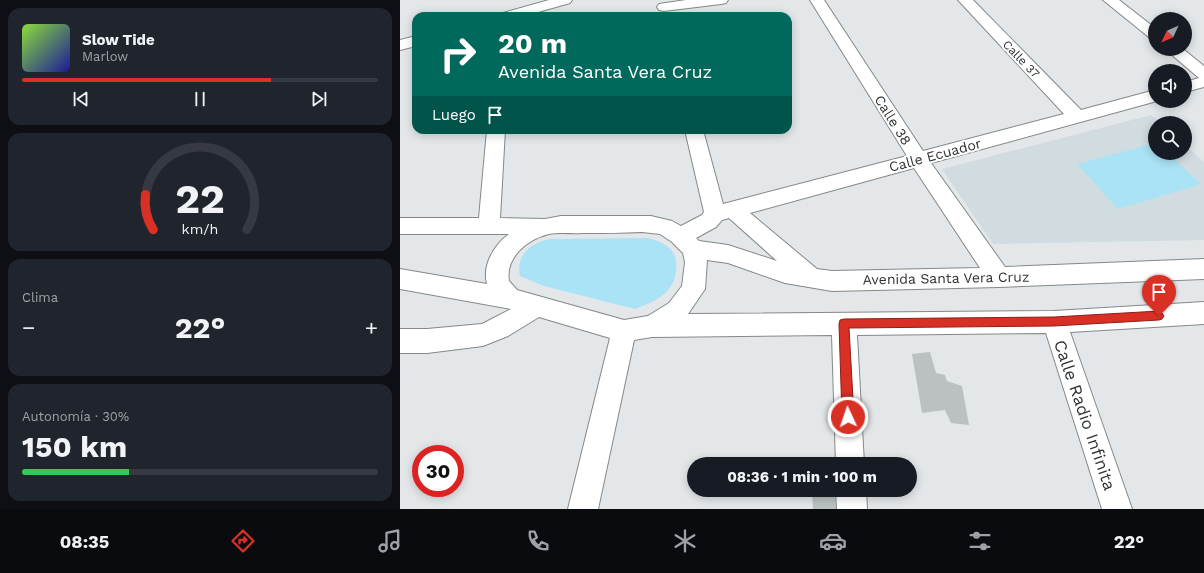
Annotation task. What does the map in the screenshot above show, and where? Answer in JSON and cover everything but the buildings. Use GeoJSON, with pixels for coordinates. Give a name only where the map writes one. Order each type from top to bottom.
{"type":"FeatureCollection","features":[{"type":"Feature","properties":{"kind":"street"},"geometry":{"type":"LineString","coordinates":[[522,12],[565,0]]}},
{"type":"Feature","properties":{"kind":"street"},"geometry":{"type":"LineString","coordinates":[[664,8],[721,0]]}},
{"type":"Feature","properties":{"kind":"street","name":"Calle 38"},"geometry":{"type":"LineString","coordinates":[[817,0],[919,160],[999,277]]}},
{"type":"Feature","properties":{"kind":"street","name":"Calle 37"},"geometry":{"type":"LineString","coordinates":[[965,0],[1077,117]]}},
{"type":"Feature","properties":{"kind":"street"},"geometry":{"type":"LineString","coordinates":[[1110,0],[1148,30]]}},
{"type":"Feature","properties":{"kind":"street"},"geometry":{"type":"LineString","coordinates":[[501,1],[503,12]]}},
{"type":"Feature","properties":{"kind":"street"},"geometry":{"type":"LineString","coordinates":[[400,45],[412,42]]}},
{"type":"Feature","properties":{"kind":"street"},"geometry":{"type":"LineString","coordinates":[[1182,56],[1204,74]]}},
{"type":"Feature","properties":{"kind":"street"},"geometry":{"type":"LineString","coordinates":[[1192,85],[1204,82]]}},
{"type":"Feature","properties":{"kind":"street","name":"Calle Ecuador"},"geometry":{"type":"LineString","coordinates":[[724,212],[1148,98]]}},
{"type":"Feature","properties":{"kind":"street"},"geometry":{"type":"LineString","coordinates":[[489,227],[496,134]]}},
{"type":"Feature","properties":{"kind":"street"},"geometry":{"type":"LineString","coordinates":[[695,134],[724,212],[811,277]]}},
{"type":"Feature","properties":{"kind":"street"},"geometry":{"type":"LineString","coordinates":[[686,242],[709,221],[724,212]]}},
{"type":"Feature","properties":{"kind":"street"},"geometry":{"type":"LineString","coordinates":[[400,226],[489,227],[651,224],[665,227],[686,242],[696,262],[693,290],[677,310],[652,326]]}},
{"type":"Feature","properties":{"kind":"street"},"geometry":{"type":"LineString","coordinates":[[510,298],[499,287],[497,277],[500,262],[505,251],[534,231],[550,226]]}},
{"type":"Feature","properties":{"kind":"street","name":"Avenida Santa Vera Cruz"},"geometry":{"type":"LineString","coordinates":[[686,242],[785,273],[832,281],[999,277],[1204,269]]}},
{"type":"Feature","properties":{"kind":"street"},"geometry":{"type":"LineString","coordinates":[[400,279],[510,298],[624,331],[652,326],[1054,322],[1204,313]]}},
{"type":"Feature","properties":{"kind":"street"},"geometry":{"type":"LineString","coordinates":[[400,341],[427,341],[483,335],[499,328],[537,306]]}},
{"type":"Feature","properties":{"kind":"street","name":"Calle Radio Infinita"},"geometry":{"type":"LineString","coordinates":[[1054,322],[1117,509]]}},
{"type":"Feature","properties":{"kind":"street"},"geometry":{"type":"LineString","coordinates":[[844,324],[850,457]]}},
{"type":"Feature","properties":{"kind":"street"},"geometry":{"type":"LineString","coordinates":[[583,509],[624,331]]}},
{"type":"Feature","properties":{"kind":"street"},"geometry":{"type":"LineString","coordinates":[[851,497],[852,509]]}},
{"type":"Feature","properties":{"kind":"shaded area"},"geometry":{"type":"Polygon","coordinates":[[[1151,115],[1152,116],[1148,116],[1148,160],[1192,160],[1192,151],[1204,162],[1204,240],[993,244],[942,169],[1151,115]]]}},
{"type":"Feature","properties":{"kind":"shaded area"},"geometry":{"type":"Polygon","coordinates":[[[1148,145],[1148,160],[1175,160],[1201,184],[1118,209],[1077,164],[1148,145]]]}},
{"type":"Feature","properties":{"kind":"shaded area"},"geometry":{"type":"Polygon","coordinates":[[[648,238],[661,242],[670,249],[676,258],[676,274],[671,285],[662,296],[635,309],[544,286],[520,276],[519,269],[522,256],[531,247],[543,241],[550,239],[648,238]]]}},
{"type":"Feature","properties":{"kind":"route"},"geometry":{"type":"LineString","coordinates":[[848,417],[844,324],[1054,322],[1159,316]]}}]}
